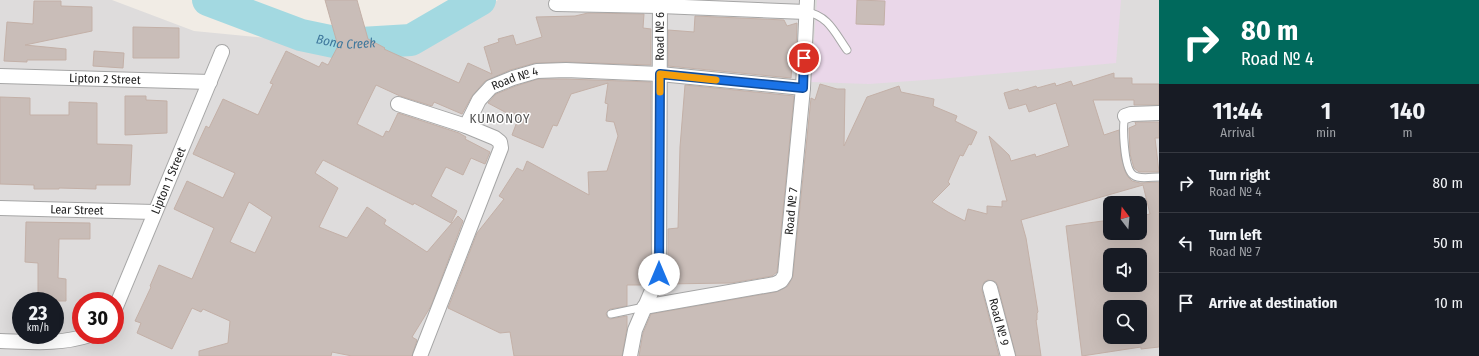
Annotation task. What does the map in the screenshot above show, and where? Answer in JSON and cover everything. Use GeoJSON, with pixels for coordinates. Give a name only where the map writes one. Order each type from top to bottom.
{"type":"FeatureCollection","features":[{"type":"Feature","properties":{"kind":"street"},"geometry":{"type":"LineString","coordinates":[[556,4],[660,3],[806,6]]}},
{"type":"Feature","properties":{"kind":"street","name":"Road № 6"},"geometry":{"type":"LineString","coordinates":[[630,356],[635,330],[659,274],[660,3]]}},
{"type":"Feature","properties":{"kind":"street","name":"Road № 7"},"geometry":{"type":"LineString","coordinates":[[644,307],[775,284],[781,281],[785,275],[803,88],[806,6]]}},
{"type":"Feature","properties":{"kind":"street","name":"Lipton 1 Street"},"geometry":{"type":"LineString","coordinates":[[122,292],[222,52]]}},
{"type":"Feature","properties":{"kind":"street","name":"Road № 4"},"geometry":{"type":"LineString","coordinates":[[466,126],[479,100],[491,87],[513,78],[537,71],[566,70],[660,74],[803,88]]}},
{"type":"Feature","properties":{"kind":"street","name":"Lipton 2 Street"},"geometry":{"type":"LineString","coordinates":[[0,76],[210,82]]}},
{"type":"Feature","properties":{"kind":"street"},"geometry":{"type":"LineString","coordinates":[[398,104],[466,126],[495,138],[500,142],[501,148],[420,356]]}},
{"type":"Feature","properties":{"kind":"street"},"geometry":{"type":"LineString","coordinates":[[1125,116],[1131,114],[1159,113]]}},
{"type":"Feature","properties":{"kind":"street","name":"Lear Street"},"geometry":{"type":"LineString","coordinates":[[0,208],[154,212]]}},
{"type":"Feature","properties":{"kind":"street","name":"Road № 9"},"geometry":{"type":"LineString","coordinates":[[990,288],[1008,356]]}},
{"type":"Feature","properties":{"kind":"street"},"geometry":{"type":"LineString","coordinates":[[0,341],[59,342],[72,340]]}},
{"type":"Feature","properties":{"kind":"lane"},"geometry":{"type":"LineString","coordinates":[[806,6],[813,13],[826,20],[847,50]]}},
{"type":"Feature","properties":{"kind":"lane"},"geometry":{"type":"LineString","coordinates":[[1125,116],[1123,122],[1126,154],[1128,167],[1132,175],[1139,178],[1159,177]]}},
{"type":"Feature","properties":{"kind":"lane"},"geometry":{"type":"LineString","coordinates":[[611,314],[644,307]]}},
{"type":"Feature","properties":{"kind":"shaded area"},"geometry":{"type":"Polygon","coordinates":[[[0,0],[112,0],[194,31],[298,41],[429,44],[498,0],[1159,0],[1159,356],[0,356],[0,0]]]}},
{"type":"Feature","properties":{"kind":"shaded area"},"geometry":{"type":"Polygon","coordinates":[[[817,0],[1121,0],[1116,63],[869,84],[811,82],[817,0]]]}},
{"type":"Feature","properties":{"kind":"building"},"geometry":{"type":"Polygon","coordinates":[[[325,0],[357,0],[368,39],[385,48],[384,49],[459,83],[468,63],[492,74],[484,47],[499,42],[498,39],[513,35],[516,45],[542,37],[536,17],[575,16],[588,13],[644,14],[643,28],[651,29],[651,65],[566,62],[535,63],[510,70],[485,81],[472,96],[462,114],[434,102],[432,106],[400,96],[376,85],[357,124],[383,137],[386,131],[389,132],[398,113],[459,133],[466,137],[465,139],[490,152],[485,164],[471,158],[463,175],[446,167],[431,196],[457,211],[451,223],[414,203],[413,205],[323,160],[315,173],[338,188],[319,227],[347,238],[367,207],[386,220],[384,224],[427,252],[458,216],[463,221],[431,306],[412,337],[417,340],[412,356],[352,356],[332,352],[331,356],[199,356],[199,351],[228,343],[230,321],[203,309],[201,312],[192,308],[172,349],[137,333],[141,323],[135,321],[151,287],[150,286],[159,265],[192,279],[214,228],[174,209],[187,181],[223,198],[235,173],[193,154],[206,126],[209,128],[223,99],[258,115],[273,84],[270,83],[286,51],[319,67],[322,62],[328,65],[338,46],[325,0]],[[249,202],[230,242],[255,253],[272,217],[249,202]]]}},
{"type":"Feature","properties":{"kind":"building"},"geometry":{"type":"Polygon","coordinates":[[[857,0],[885,1],[884,25],[856,24],[857,0]]]}},
{"type":"Feature","properties":{"kind":"building"},"geometry":{"type":"Polygon","coordinates":[[[34,1],[61,1],[61,6],[92,7],[92,31],[25,45],[66,49],[66,60],[27,60],[27,62],[4,61],[7,22],[33,24],[34,1]]]}},
{"type":"Feature","properties":{"kind":"building"},"geometry":{"type":"Polygon","coordinates":[[[695,16],[784,20],[787,26],[797,23],[796,53],[793,54],[791,78],[668,66],[668,30],[694,32],[695,16]]]}},
{"type":"Feature","properties":{"kind":"building"},"geometry":{"type":"Polygon","coordinates":[[[133,27],[179,28],[179,58],[133,58],[133,27]]]}},
{"type":"Feature","properties":{"kind":"building"},"geometry":{"type":"Polygon","coordinates":[[[94,51],[124,53],[123,68],[93,66],[94,51]]]}},
{"type":"Feature","properties":{"kind":"building"},"geometry":{"type":"Polygon","coordinates":[[[1114,73],[1114,78],[1132,78],[1132,84],[1159,84],[1159,105],[1134,105],[1134,100],[1093,100],[1104,135],[1119,130],[1121,156],[1128,177],[1132,181],[1140,183],[1159,182],[1159,347],[1141,349],[1141,347],[1082,356],[1066,226],[1103,221],[1103,240],[1147,240],[1147,215],[1150,214],[1147,196],[1146,196],[1143,185],[1021,220],[1026,238],[1038,312],[1036,320],[1041,356],[1016,356],[998,286],[996,282],[988,280],[984,282],[982,290],[999,356],[639,356],[643,333],[651,314],[776,292],[788,286],[793,276],[811,98],[815,100],[820,84],[837,89],[845,89],[844,146],[867,97],[899,86],[901,92],[934,99],[933,106],[957,116],[955,121],[977,132],[971,145],[969,144],[963,156],[960,155],[948,182],[950,184],[932,202],[965,221],[968,209],[987,214],[987,206],[1002,207],[1002,201],[1007,201],[989,136],[1009,155],[1011,161],[1035,154],[1036,157],[1069,146],[1056,103],[1029,112],[1026,104],[1009,109],[1004,93],[1018,89],[1019,91],[1036,86],[1037,88],[1055,83],[1056,86],[1071,81],[1073,86],[1114,73]]]}},
{"type":"Feature","properties":{"kind":"building"},"geometry":{"type":"Polygon","coordinates":[[[538,79],[651,82],[651,272],[645,285],[627,285],[627,306],[610,309],[606,313],[607,317],[610,319],[627,316],[627,328],[622,356],[514,356],[510,332],[500,333],[448,308],[477,233],[504,199],[499,196],[517,168],[523,171],[527,161],[589,195],[588,172],[607,171],[618,136],[614,122],[606,121],[608,104],[605,103],[608,83],[571,94],[557,126],[553,125],[543,148],[512,135],[518,119],[488,103],[496,94],[538,79]]]}},
{"type":"Feature","properties":{"kind":"building"},"geometry":{"type":"Polygon","coordinates":[[[685,85],[794,96],[777,272],[772,276],[731,283],[664,284],[668,274],[668,229],[678,228],[680,147],[685,85]]]}},
{"type":"Feature","properties":{"kind":"building"},"geometry":{"type":"Polygon","coordinates":[[[125,96],[146,96],[146,100],[167,101],[167,133],[125,135],[125,96]]]}},
{"type":"Feature","properties":{"kind":"building"},"geometry":{"type":"Polygon","coordinates":[[[0,97],[30,98],[30,115],[69,115],[69,102],[97,103],[97,144],[132,145],[130,185],[96,185],[96,189],[34,189],[34,185],[0,184],[0,97]]]}},
{"type":"Feature","properties":{"kind":"building"},"geometry":{"type":"Polygon","coordinates":[[[1135,122],[1159,122],[1159,138],[1155,138],[1159,172],[1139,172],[1134,168],[1130,154],[1129,128],[1136,125],[1135,122]]]}},
{"type":"Feature","properties":{"kind":"building"},"geometry":{"type":"Polygon","coordinates":[[[26,222],[90,223],[90,239],[59,239],[58,278],[66,279],[66,301],[64,301],[64,292],[38,292],[38,263],[25,262],[26,222]]]}},
{"type":"Feature","properties":{"kind":"waterway","name":"Bona Creek"},"geometry":{"type":"LineString","coordinates":[[208,0],[301,35],[344,44],[411,40],[480,0]]}},
{"type":"Feature","properties":{"kind":"slow traffic"},"geometry":{"type":"LineString","coordinates":[[660,92],[660,74],[716,80]]}},
{"type":"Feature","properties":{"kind":"district","name":"KUMONOY"},"geometry":{"type":"Point","coordinates":[500,118]}},
{"type":"Feature","properties":{"kind":"route"},"geometry":{"type":"LineString","coordinates":[[659,274],[660,74],[803,88],[804,58]]}}]}
